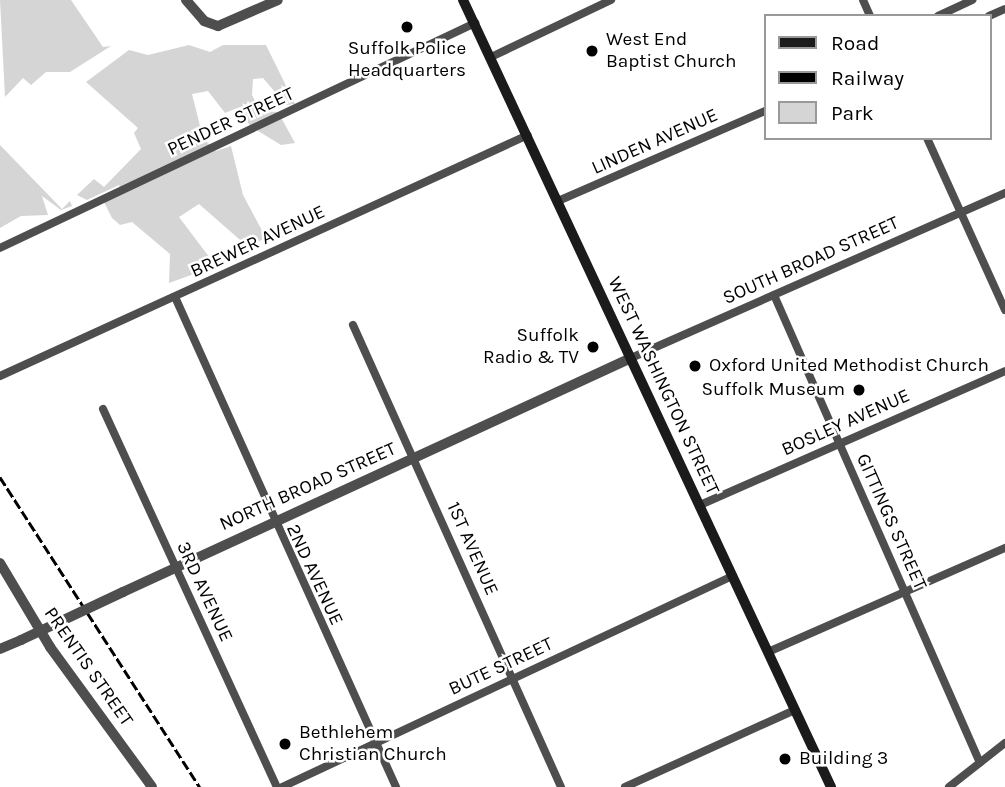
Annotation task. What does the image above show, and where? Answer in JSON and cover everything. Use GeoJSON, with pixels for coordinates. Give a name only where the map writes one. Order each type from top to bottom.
{"type":"FeatureCollection","features":[{"type":"Feature","properties":{"kind":"main road","name":"WEST WASHINGTON STREET"},"geometry":{"type":"LineString","coordinates":[[463,0],[831,787]]}},
{"type":"Feature","properties":{"kind":"street"},"geometry":{"type":"LineString","coordinates":[[186,0],[210,25],[225,26],[278,0]]}},
{"type":"Feature","properties":{"kind":"street"},"geometry":{"type":"LineString","coordinates":[[491,57],[611,0]]}},
{"type":"Feature","properties":{"kind":"street"},"geometry":{"type":"LineString","coordinates":[[942,14],[973,0]]}},
{"type":"Feature","properties":{"kind":"street","name":"PENDER STREET"},"geometry":{"type":"LineString","coordinates":[[0,248],[475,23]]}},
{"type":"Feature","properties":{"kind":"street","name":"LINDEN AVENUE"},"geometry":{"type":"LineString","coordinates":[[558,201],[764,111]]}},
{"type":"Feature","properties":{"kind":"street","name":"BREWER AVENUE"},"geometry":{"type":"LineString","coordinates":[[0,376],[528,135]]}},
{"type":"Feature","properties":{"kind":"street"},"geometry":{"type":"LineString","coordinates":[[928,140],[1005,310]]}},
{"type":"Feature","properties":{"kind":"street","name":"SOUTH BROAD STREET"},"geometry":{"type":"LineString","coordinates":[[631,358],[1005,193]]}},
{"type":"Feature","properties":{"kind":"street","name":"GITTINGS STREET"},"geometry":{"type":"LineString","coordinates":[[774,295],[980,763]]}},
{"type":"Feature","properties":{"kind":"street","name":"2ND AVENUE"},"geometry":{"type":"LineString","coordinates":[[175,297],[272,522],[396,787]]}},
{"type":"Feature","properties":{"kind":"street","name":"1ST AVENUE"},"geometry":{"type":"LineString","coordinates":[[353,325],[561,787]]}},
{"type":"Feature","properties":{"kind":"street","name":"NORTH BROAD STREET"},"geometry":{"type":"LineString","coordinates":[[0,649],[631,358]]}},
{"type":"Feature","properties":{"kind":"street","name":"BOSLEY AVENUE"},"geometry":{"type":"LineString","coordinates":[[700,505],[1005,371]]}},
{"type":"Feature","properties":{"kind":"street","name":"3RD AVENUE"},"geometry":{"type":"LineString","coordinates":[[103,409],[279,787]]}},
{"type":"Feature","properties":{"kind":"street"},"geometry":{"type":"LineString","coordinates":[[768,652],[1005,548]]}},
{"type":"Feature","properties":{"kind":"street","name":"PRENTIS STREET"},"geometry":{"type":"LineString","coordinates":[[0,564],[50,647],[152,787]]}},
{"type":"Feature","properties":{"kind":"street","name":"BUTE STREET"},"geometry":{"type":"LineString","coordinates":[[279,787],[733,576]]}},
{"type":"Feature","properties":{"kind":"street"},"geometry":{"type":"LineString","coordinates":[[625,787],[794,710]]}},
{"type":"Feature","properties":{"kind":"street"},"geometry":{"type":"LineString","coordinates":[[949,787],[1005,743]]}},
{"type":"Feature","properties":{"kind":"green space"},"geometry":{"type":"Polygon","coordinates":[[[0,0],[71,0],[103,47],[111,46],[70,72],[46,72],[31,85],[23,78],[5,97],[0,0]]]}},
{"type":"Feature","properties":{"kind":"green space"},"geometry":{"type":"Polygon","coordinates":[[[189,45],[210,52],[223,45],[266,45],[295,104],[286,105],[263,78],[253,79],[252,95],[260,111],[278,112],[295,143],[281,145],[250,126],[240,107],[225,113],[208,91],[192,94],[203,138],[216,151],[231,146],[243,195],[266,238],[251,245],[239,239],[199,204],[179,217],[216,266],[169,283],[170,254],[132,222],[120,225],[112,218],[104,202],[122,194],[119,185],[87,200],[77,195],[94,179],[104,187],[141,149],[134,133],[138,128],[86,82],[129,50],[148,55],[189,45]]]}},
{"type":"Feature","properties":{"kind":"green space"},"geometry":{"type":"Polygon","coordinates":[[[0,145],[62,209],[70,201],[72,206],[61,210],[42,196],[48,215],[21,216],[0,228],[0,145]]]}},
{"type":"Feature","properties":{"kind":"railway"},"geometry":{"type":"LineString","coordinates":[[0,477],[200,787]]}},
{"type":"Feature","properties":{"kind":"place","name":"Suffolk Police Headquarters"},"geometry":{"type":"Point","coordinates":[407,27]}},
{"type":"Feature","properties":{"kind":"place","name":"West End Baptist Church"},"geometry":{"type":"Point","coordinates":[592,51]}},
{"type":"Feature","properties":{"kind":"place","name":"Suffolk Radio & TV"},"geometry":{"type":"Point","coordinates":[593,347]}},
{"type":"Feature","properties":{"kind":"place","name":"Oxford United Methodist Church"},"geometry":{"type":"Point","coordinates":[695,366]}},
{"type":"Feature","properties":{"kind":"place","name":"Suffolk Museum"},"geometry":{"type":"Point","coordinates":[859,390]}},
{"type":"Feature","properties":{"kind":"place","name":"Bethlehem Christian Church"},"geometry":{"type":"Point","coordinates":[285,744]}},
{"type":"Feature","properties":{"kind":"place","name":"Building 3"},"geometry":{"type":"Point","coordinates":[785,759]}}]}
